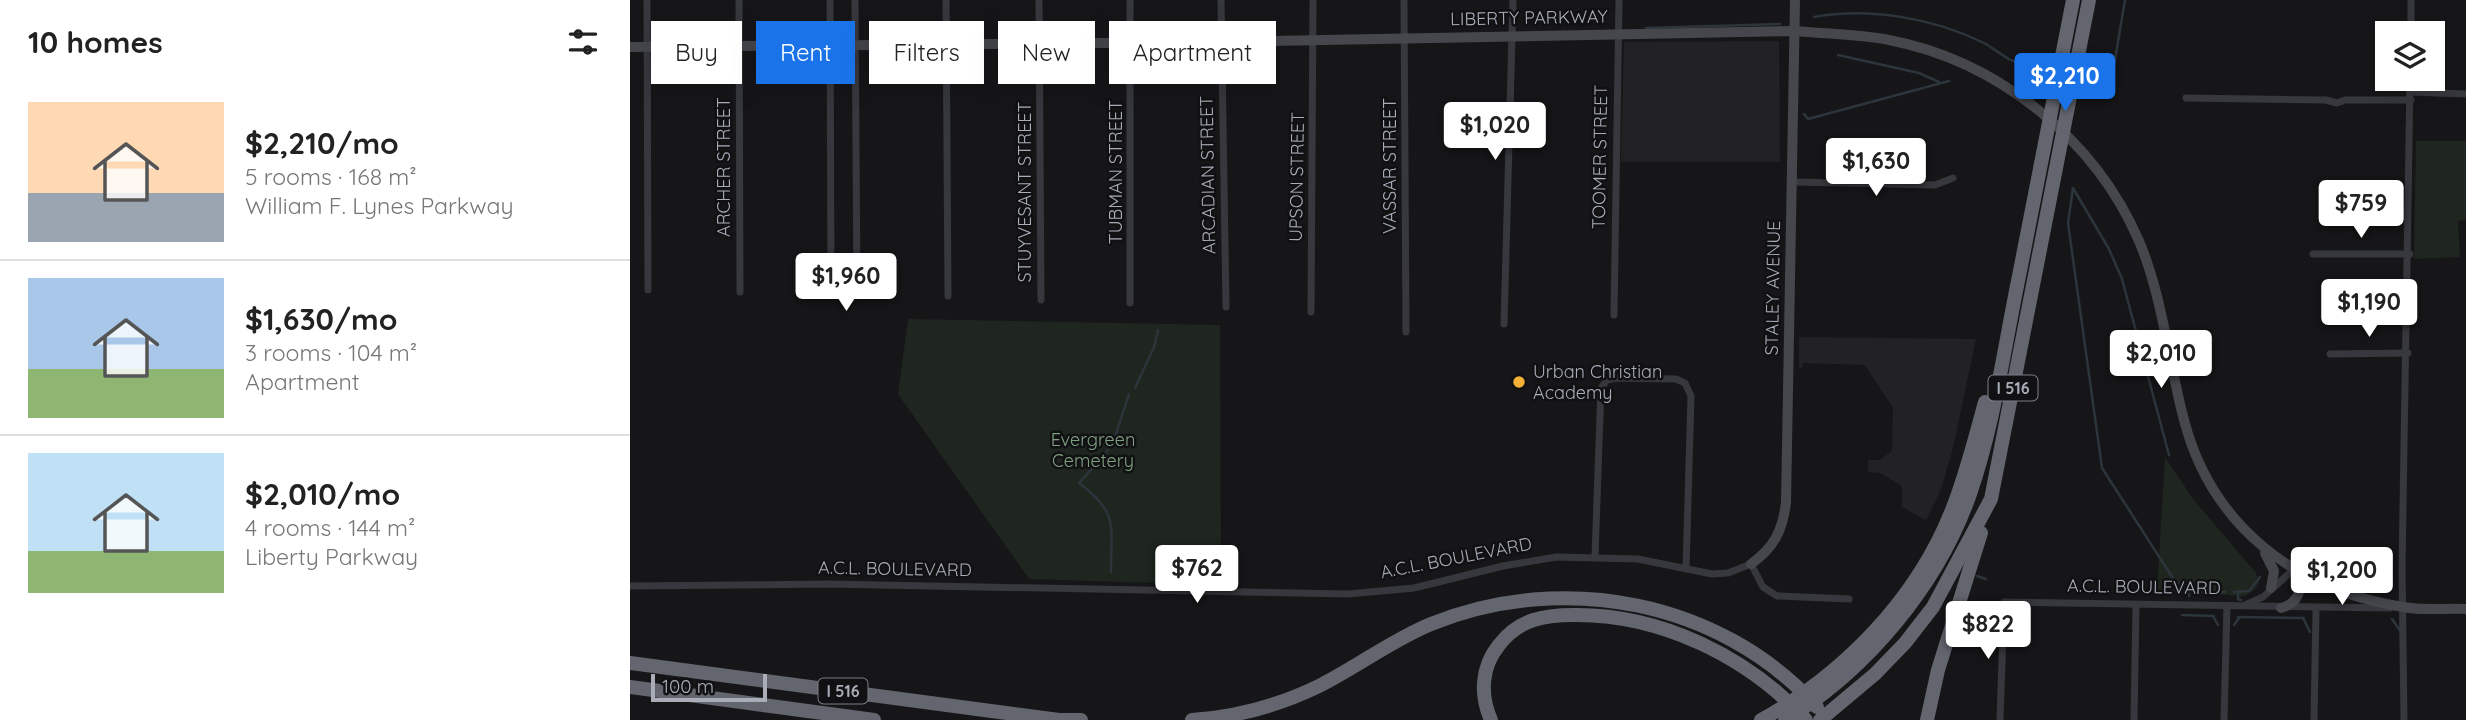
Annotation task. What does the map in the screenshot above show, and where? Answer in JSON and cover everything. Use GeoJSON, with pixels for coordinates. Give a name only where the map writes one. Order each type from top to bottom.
{"type":"FeatureCollection","features":[{"type":"Feature","properties":{"kind":"highway","name":"I 516"},"geometry":{"type":"LineString","coordinates":[[1785,720],[1831,687],[1872,649],[1912,602],[1946,548],[1978,469],[2073,0]]}},
{"type":"Feature","properties":{"kind":"highway","name":"I 516"},"geometry":{"type":"LineString","coordinates":[[1820,720],[1875,674],[1933,607],[1991,499],[2089,0]]}},
{"type":"Feature","properties":{"kind":"highway"},"geometry":{"type":"LineString","coordinates":[[1761,720],[1797,698],[1841,664],[1878,626],[1924,565],[1951,512],[1968,465],[2015,293]]}},
{"type":"Feature","properties":{"kind":"highway"},"geometry":{"type":"LineString","coordinates":[[1927,720],[1938,670],[1991,499]]}},
{"type":"Feature","properties":{"kind":"highway"},"geometry":{"type":"LineString","coordinates":[[1192,720],[1229,718],[1305,691],[1430,625],[1488,607],[1529,599],[1587,597],[1644,606],[1696,623],[1769,664],[1829,720]]}},
{"type":"Feature","properties":{"kind":"highway"},"geometry":{"type":"LineString","coordinates":[[1491,720],[1484,698],[1489,659],[1513,630],[1546,616],[1586,615],[1640,622],[1689,638],[1755,675],[1806,720]]}},
{"type":"Feature","properties":{"kind":"highway","name":"I 516"},"geometry":{"type":"LineString","coordinates":[[630,663],[1057,720]]}},
{"type":"Feature","properties":{"kind":"highway","name":"I 516"},"geometry":{"type":"LineString","coordinates":[[630,687],[874,720]]}},
{"type":"Feature","properties":{"kind":"highway"},"geometry":{"type":"LineString","coordinates":[[1057,720],[1081,720]]}},
{"type":"Feature","properties":{"kind":"street"},"geometry":{"type":"LineString","coordinates":[[647,0],[648,290]]}},
{"type":"Feature","properties":{"kind":"street","name":"ARCHER STREET"},"geometry":{"type":"LineString","coordinates":[[739,0],[739,21]]}},
{"type":"Feature","properties":{"kind":"street"},"geometry":{"type":"LineString","coordinates":[[830,0],[830,21]]}},
{"type":"Feature","properties":{"kind":"street"},"geometry":{"type":"LineString","coordinates":[[855,0],[855,21]]}},
{"type":"Feature","properties":{"kind":"street"},"geometry":{"type":"LineString","coordinates":[[946,0],[946,21]]}},
{"type":"Feature","properties":{"kind":"street","name":"STUYVESANT STREET"},"geometry":{"type":"LineString","coordinates":[[1040,0],[1040,21]]}},
{"type":"Feature","properties":{"kind":"street","name":"TUBMAN STREET"},"geometry":{"type":"LineString","coordinates":[[1130,0],[1131,21]]}},
{"type":"Feature","properties":{"kind":"street","name":"ARCADIAN STREET"},"geometry":{"type":"LineString","coordinates":[[1221,0],[1222,21]]}},
{"type":"Feature","properties":{"kind":"street","name":"UPSON STREET"},"geometry":{"type":"LineString","coordinates":[[1311,312],[1313,0]]}},
{"type":"Feature","properties":{"kind":"street","name":"VASSAR STREET"},"geometry":{"type":"LineString","coordinates":[[1404,0],[1406,332]]}},
{"type":"Feature","properties":{"kind":"street"},"geometry":{"type":"LineString","coordinates":[[1504,324],[1513,0]]}},
{"type":"Feature","properties":{"kind":"street","name":"TOOMER STREET"},"geometry":{"type":"LineString","coordinates":[[1614,315],[1619,0]]}},
{"type":"Feature","properties":{"kind":"street","name":"STALEY AVENUE"},"geometry":{"type":"LineString","coordinates":[[1751,564],[1774,542],[1785,513],[1795,0]]}},
{"type":"Feature","properties":{"kind":"street"},"geometry":{"type":"LineString","coordinates":[[2411,0],[2411,21]]}},
{"type":"Feature","properties":{"kind":"street","name":"LIBERTY PARKWAY"},"geometry":{"type":"LineString","coordinates":[[1276,40],[1795,31],[1868,37],[1926,49],[1963,64],[2015,92],[2054,124],[2091,162],[2116,197],[2140,243],[2156,291],[2184,421],[2198,459],[2235,519],[2262,547],[2297,572]]}},
{"type":"Feature","properties":{"kind":"street"},"geometry":{"type":"LineString","coordinates":[[831,84],[831,288],[845,299],[857,292],[855,43]]}},
{"type":"Feature","properties":{"kind":"street","name":"LIBERTY PARKWAY"},"geometry":{"type":"LineString","coordinates":[[855,43],[869,43]]}},
{"type":"Feature","properties":{"kind":"street","name":"LIBERTY PARKWAY"},"geometry":{"type":"LineString","coordinates":[[630,47],[651,46]]}},
{"type":"Feature","properties":{"kind":"street","name":"ARCHER STREET"},"geometry":{"type":"LineString","coordinates":[[740,84],[740,292]]}},
{"type":"Feature","properties":{"kind":"street"},"geometry":{"type":"LineString","coordinates":[[947,84],[948,296]]}},
{"type":"Feature","properties":{"kind":"street","name":"STUYVESANT STREET"},"geometry":{"type":"LineString","coordinates":[[1040,84],[1041,300]]}},
{"type":"Feature","properties":{"kind":"street","name":"TUBMAN STREET"},"geometry":{"type":"LineString","coordinates":[[1130,303],[1132,84]]}},
{"type":"Feature","properties":{"kind":"street","name":"ARCADIAN STREET"},"geometry":{"type":"LineString","coordinates":[[1223,84],[1226,307]]}},
{"type":"Feature","properties":{"kind":"street"},"geometry":{"type":"LineString","coordinates":[[2404,720],[2405,608],[2402,569],[2410,254],[2410,91]]}},
{"type":"Feature","properties":{"kind":"street"},"geometry":{"type":"LineString","coordinates":[[2186,98],[2326,100],[2337,103],[2345,100],[2466,94]]}},
{"type":"Feature","properties":{"kind":"street"},"geometry":{"type":"LineString","coordinates":[[1793,183],[1935,185],[1953,178]]}},
{"type":"Feature","properties":{"kind":"street"},"geometry":{"type":"LineString","coordinates":[[2313,254],[2410,254]]}},
{"type":"Feature","properties":{"kind":"street"},"geometry":{"type":"LineString","coordinates":[[2370,293],[2409,293]]}},
{"type":"Feature","properties":{"kind":"street"},"geometry":{"type":"LineString","coordinates":[[2330,354],[2408,353]]}},
{"type":"Feature","properties":{"kind":"street"},"geometry":{"type":"LineString","coordinates":[[1595,556],[1601,388],[1607,380],[1616,378],[1676,379],[1685,383],[1691,396],[1686,569]]}},
{"type":"Feature","properties":{"kind":"street"},"geometry":{"type":"LineString","coordinates":[[2262,547],[2274,571],[2271,588]]}},
{"type":"Feature","properties":{"kind":"street","name":"A.C.L. BOULEVARD"},"geometry":{"type":"LineString","coordinates":[[630,586],[829,584],[1348,594],[1414,588],[1544,558],[1595,556],[1638,559],[1720,574],[1751,564]]}},
{"type":"Feature","properties":{"kind":"street"},"geometry":{"type":"LineString","coordinates":[[1751,564],[1763,587],[1773,595],[1786,598],[1849,599]]}},
{"type":"Feature","properties":{"kind":"street"},"geometry":{"type":"LineString","coordinates":[[2281,608],[2298,598],[2297,572]]}},
{"type":"Feature","properties":{"kind":"street","name":"A.C.L. BOULEVARD"},"geometry":{"type":"LineString","coordinates":[[2241,606],[2259,600],[2271,588],[2297,572],[2358,597],[2405,608]]}},
{"type":"Feature","properties":{"kind":"street","name":"A.C.L. BOULEVARD"},"geometry":{"type":"LineString","coordinates":[[2000,720],[2004,602],[2316,609],[2466,609]]}},
{"type":"Feature","properties":{"kind":"street"},"geometry":{"type":"LineString","coordinates":[[2134,720],[2136,605]]}},
{"type":"Feature","properties":{"kind":"street"},"geometry":{"type":"LineString","coordinates":[[2224,720],[2227,606]]}},
{"type":"Feature","properties":{"kind":"street"},"geometry":{"type":"LineString","coordinates":[[2314,720],[2316,609]]}},
{"type":"Feature","properties":{"kind":"shaded area"},"geometry":{"type":"Polygon","coordinates":[[[1779,41],[1780,162],[1621,162],[1624,42],[1779,41]]]}},
{"type":"Feature","properties":{"kind":"shaded area"},"geometry":{"type":"Polygon","coordinates":[[[1799,337],[1976,339],[1953,448],[1941,489],[1926,520],[1902,507],[1902,486],[1880,473],[1868,472],[1868,460],[1880,460],[1892,451],[1893,408],[1865,365],[1803,363],[1802,368],[1799,367],[1799,337]]]}},
{"type":"Feature","properties":{"kind":"green space"},"geometry":{"type":"Polygon","coordinates":[[[2416,141],[2466,141],[2466,220],[2458,221],[2460,257],[2414,259],[2416,141]]]}},
{"type":"Feature","properties":{"kind":"green space","name":"Evergreen Cemetery"},"geometry":{"type":"Polygon","coordinates":[[[908,319],[1220,325],[1221,585],[1029,579],[898,394],[908,319]]]}},
{"type":"Feature","properties":{"kind":"green space"},"geometry":{"type":"Polygon","coordinates":[[[2165,457],[2193,499],[2256,573],[2259,582],[2255,589],[2245,596],[2157,591],[2165,457]]]}},
{"type":"Feature","properties":{"kind":"waterway"},"geometry":{"type":"LineString","coordinates":[[2101,61],[2114,66],[2125,0]]}},
{"type":"Feature","properties":{"kind":"waterway"},"geometry":{"type":"LineString","coordinates":[[1814,17],[1857,13],[1923,21],[1964,34],[2018,63],[2038,61],[2051,54]]}},
{"type":"Feature","properties":{"kind":"waterway"},"geometry":{"type":"LineString","coordinates":[[1646,28],[1780,24]]}},
{"type":"Feature","properties":{"kind":"waterway"},"geometry":{"type":"LineString","coordinates":[[1838,55],[1919,73],[1939,82]]}},
{"type":"Feature","properties":{"kind":"waterway"},"geometry":{"type":"LineString","coordinates":[[1804,114],[1808,119],[1949,81]]}},
{"type":"Feature","properties":{"kind":"waterway"},"geometry":{"type":"LineString","coordinates":[[2073,188],[2068,223],[2102,468],[2176,583],[2189,591],[2189,596]]}},
{"type":"Feature","properties":{"kind":"waterway"},"geometry":{"type":"LineString","coordinates":[[2073,188],[2109,249],[2122,279],[2169,455]]}},
{"type":"Feature","properties":{"kind":"waterway"},"geometry":{"type":"LineString","coordinates":[[1135,388],[1154,347],[1158,330]]}},
{"type":"Feature","properties":{"kind":"waterway"},"geometry":{"type":"LineString","coordinates":[[1114,440],[1129,394]]}},
{"type":"Feature","properties":{"kind":"waterway"},"geometry":{"type":"LineString","coordinates":[[1108,450],[1079,483],[1107,512],[1111,531],[1111,572]]}},
{"type":"Feature","properties":{"kind":"waterway"},"geometry":{"type":"LineString","coordinates":[[1977,576],[1986,579]]}},
{"type":"Feature","properties":{"kind":"waterway"},"geometry":{"type":"LineString","coordinates":[[2234,592],[2249,591],[2260,577]]}},
{"type":"Feature","properties":{"kind":"waterway"},"geometry":{"type":"LineString","coordinates":[[2190,591],[2225,592]]}},
{"type":"Feature","properties":{"kind":"waterway"},"geometry":{"type":"LineString","coordinates":[[2238,592],[2238,599],[2241,600]]}},
{"type":"Feature","properties":{"kind":"waterway"},"geometry":{"type":"LineString","coordinates":[[2182,615],[2214,616]]}},
{"type":"Feature","properties":{"kind":"waterway"},"geometry":{"type":"LineString","coordinates":[[2213,616],[2218,625]]}},
{"type":"Feature","properties":{"kind":"waterway"},"geometry":{"type":"LineString","coordinates":[[2238,617],[2304,618]]}},
{"type":"Feature","properties":{"kind":"waterway"},"geometry":{"type":"LineString","coordinates":[[2234,625],[2239,618]]}},
{"type":"Feature","properties":{"kind":"waterway"},"geometry":{"type":"LineString","coordinates":[[2303,618],[2310,632]]}},
{"type":"Feature","properties":{"kind":"waterway"},"geometry":{"type":"LineString","coordinates":[[2392,619],[2401,632]]}},
{"type":"Feature","properties":{"kind":"place","name":"Urban Christian Academy"},"geometry":{"type":"Point","coordinates":[1519,382]}}]}
